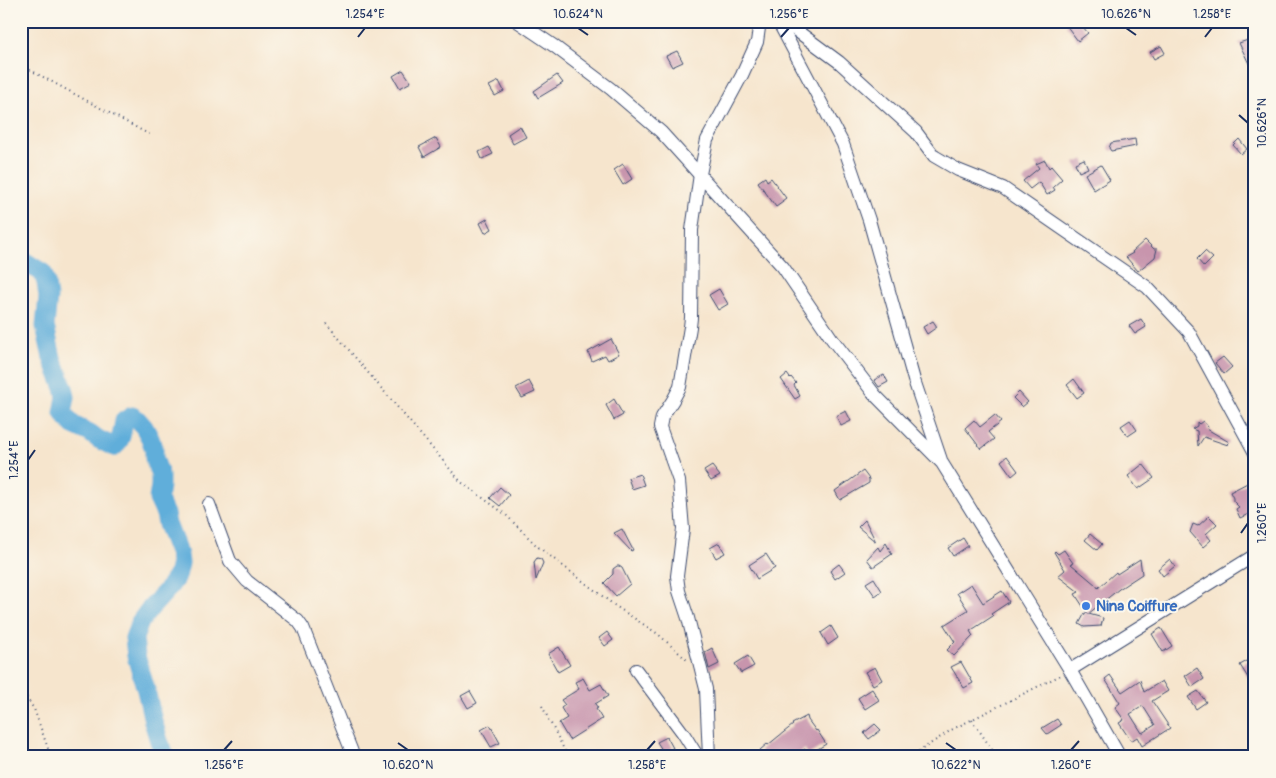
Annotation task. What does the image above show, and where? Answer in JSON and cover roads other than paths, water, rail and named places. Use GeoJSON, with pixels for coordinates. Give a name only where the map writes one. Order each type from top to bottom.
{"type":"FeatureCollection","features":[{"type":"Feature","properties":{"kind":"street"},"geometry":{"type":"LineString","coordinates":[[517,21],[611,89],[661,132],[783,267],[832,339],[875,395],[942,463],[1070,670],[1120,757]]}},
{"type":"Feature","properties":{"kind":"street"},"geometry":{"type":"LineString","coordinates":[[710,757],[706,689],[688,618],[678,591],[677,576],[683,529],[679,481],[660,427],[662,417],[680,388],[690,326],[692,230],[707,140],[742,75],[757,42],[760,21]]}},
{"type":"Feature","properties":{"kind":"street"},"geometry":{"type":"LineString","coordinates":[[778,21],[843,144],[869,220],[914,380],[942,463]]}},
{"type":"Feature","properties":{"kind":"street"},"geometry":{"type":"LineString","coordinates":[[782,21],[839,62],[916,132],[934,156],[958,170],[1003,188],[1147,287],[1189,332],[1255,453]]}},
{"type":"Feature","properties":{"kind":"street"},"geometry":{"type":"LineString","coordinates":[[209,504],[230,561],[247,581],[298,621],[303,628],[352,752],[352,757]]}},
{"type":"Feature","properties":{"kind":"street"},"geometry":{"type":"LineString","coordinates":[[1070,670],[1255,554]]}},
{"type":"Feature","properties":{"kind":"street"},"geometry":{"type":"LineString","coordinates":[[636,670],[683,733],[698,757]]}},
{"type":"Feature","properties":{"kind":"waterway"},"geometry":{"type":"LineString","coordinates":[[21,259],[43,273],[46,283],[48,297],[45,326],[52,358],[66,397],[63,413],[73,425],[114,447],[120,438],[124,421],[132,416],[144,427],[154,449],[154,458],[160,475],[158,499],[165,514],[180,563],[177,576],[140,622],[134,638],[136,656],[153,721],[166,757]]}},
{"type":"Feature","properties":{"kind":"place","name":"Nina Coiffure"},"geometry":{"type":"Point","coordinates":[1086,606]}}]}
